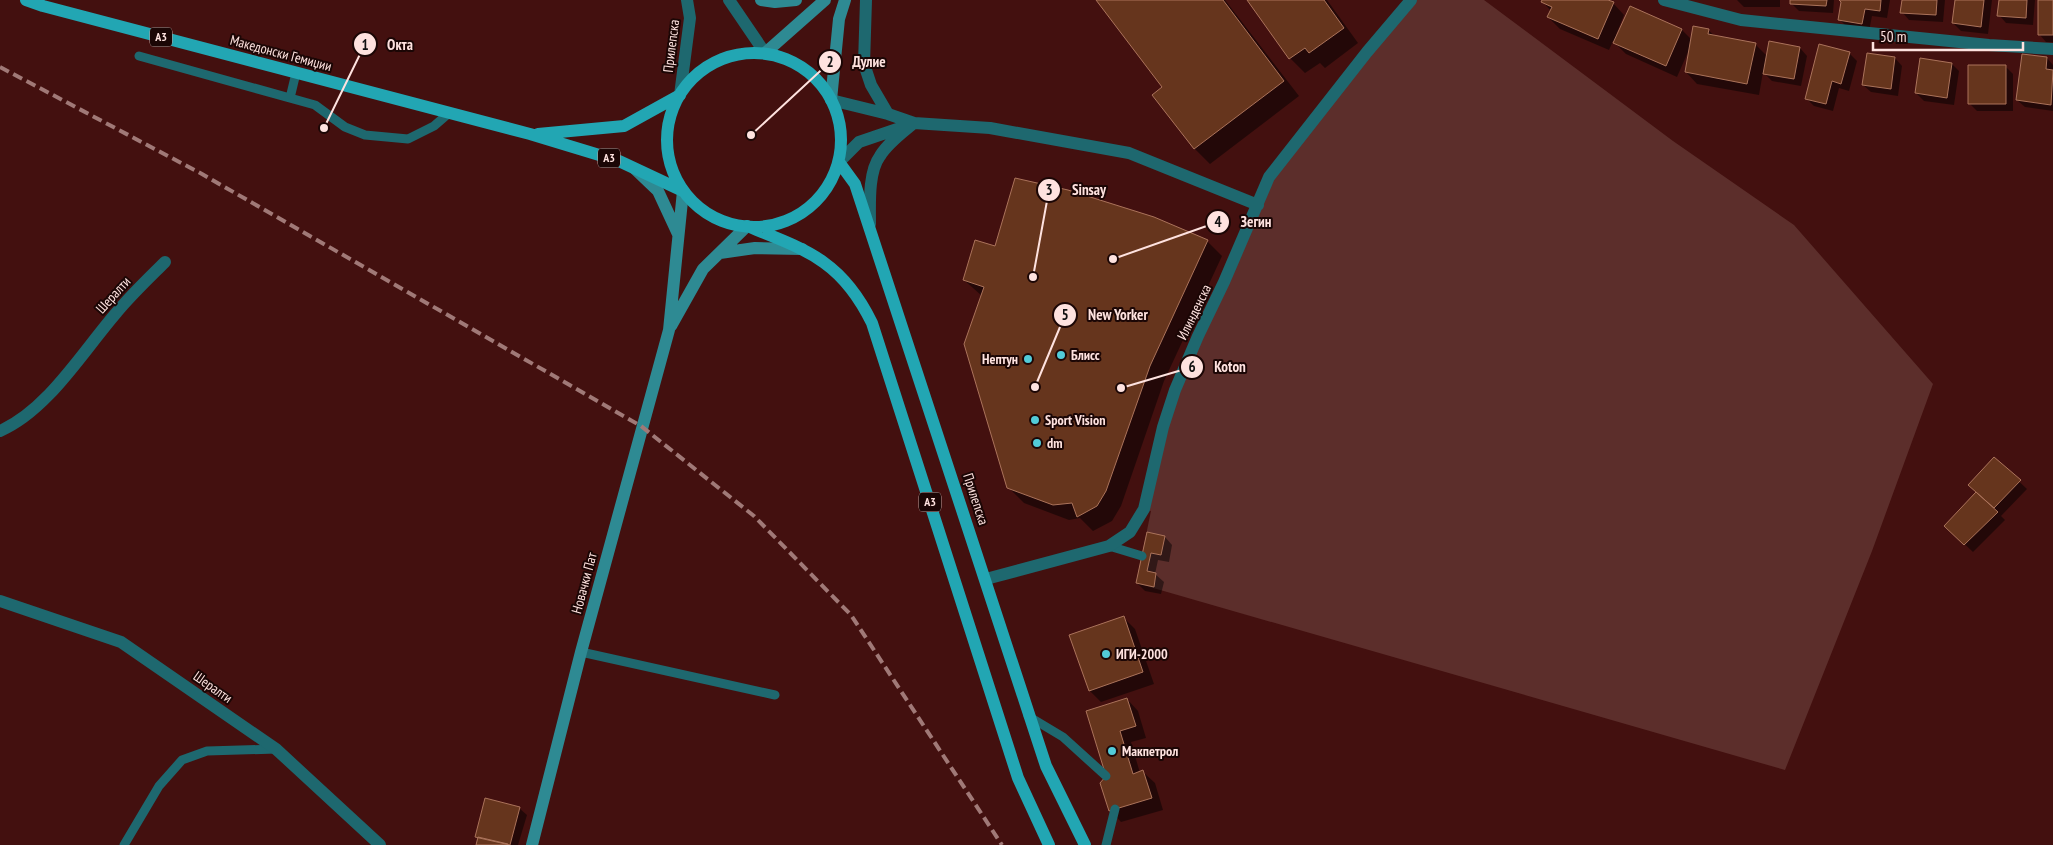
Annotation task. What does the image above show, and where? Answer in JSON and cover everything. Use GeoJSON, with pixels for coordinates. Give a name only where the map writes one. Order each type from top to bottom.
{"type":"FeatureCollection","features":[{"type":"Feature","properties":{"kind":"main road","name":"Македонски Гемиџии"},"geometry":{"type":"LineString","coordinates":[[26,0],[530,134]]}},
{"type":"Feature","properties":{"kind":"main road"},"geometry":{"type":"LineString","coordinates":[[761,0],[775,2],[796,0]]}},
{"type":"Feature","properties":{"kind":"main road"},"geometry":{"type":"LineString","coordinates":[[766,53],[825,0]]}},
{"type":"Feature","properties":{"kind":"main road"},"geometry":{"type":"LineString","coordinates":[[831,100],[839,19],[845,0]]}},
{"type":"Feature","properties":{"kind":"main road","name":"A3"},"geometry":{"type":"LineString","coordinates":[[766,53],[792,61],[815,77],[831,100],[839,119],[841,134],[839,162],[829,184],[814,204],[794,218],[771,226],[747,226],[722,222],[700,209],[683,191],[672,169],[667,144],[670,119],[680,95],[696,76],[716,62],[740,54],[766,53]]}},
{"type":"Feature","properties":{"kind":"main road","name":"A3"},"geometry":{"type":"LineString","coordinates":[[530,134],[624,126],[680,95]]}},
{"type":"Feature","properties":{"kind":"main road","name":"A3"},"geometry":{"type":"LineString","coordinates":[[530,134],[619,161],[683,191]]}},
{"type":"Feature","properties":{"kind":"main road","name":"Прилепска"},"geometry":{"type":"LineString","coordinates":[[839,162],[855,184],[870,227],[986,579],[1028,716],[1046,766],[1085,845]]}},
{"type":"Feature","properties":{"kind":"main road"},"geometry":{"type":"LineString","coordinates":[[635,169],[658,191],[678,234]]}},
{"type":"Feature","properties":{"kind":"main road"},"geometry":{"type":"LineString","coordinates":[[669,330],[683,191]]}},
{"type":"Feature","properties":{"kind":"main road","name":"A3"},"geometry":{"type":"LineString","coordinates":[[747,226],[804,249],[831,266],[862,302],[872,323],[1018,778],[1049,845]]}},
{"type":"Feature","properties":{"kind":"main road"},"geometry":{"type":"LineString","coordinates":[[669,330],[703,269],[747,226]]}},
{"type":"Feature","properties":{"kind":"main road"},"geometry":{"type":"LineString","coordinates":[[720,253],[755,248],[804,249]]}},
{"type":"Feature","properties":{"kind":"main road","name":"Новачки Пат"},"geometry":{"type":"LineString","coordinates":[[532,845],[581,652],[669,330]]}},
{"type":"Feature","properties":{"kind":"street","name":"Прилепска"},"geometry":{"type":"LineString","coordinates":[[680,95],[690,18],[687,0]]}},
{"type":"Feature","properties":{"kind":"street"},"geometry":{"type":"LineString","coordinates":[[729,0],[766,53]]}},
{"type":"Feature","properties":{"kind":"street"},"geometry":{"type":"LineString","coordinates":[[866,0],[864,64],[872,86],[888,114]]}},
{"type":"Feature","properties":{"kind":"street","name":"Илинденска"},"geometry":{"type":"LineString","coordinates":[[986,579],[1109,546],[1130,532],[1144,509],[1163,427],[1175,390],[1269,177],[1367,52],[1411,0]]}},
{"type":"Feature","properties":{"kind":"street"},"geometry":{"type":"LineString","coordinates":[[1664,0],[1742,20],[1980,44],[2053,49]]}},
{"type":"Feature","properties":{"kind":"street"},"geometry":{"type":"LineString","coordinates":[[831,100],[888,114],[914,123],[990,128],[1129,153],[1258,205]]}},
{"type":"Feature","properties":{"kind":"street"},"geometry":{"type":"LineString","coordinates":[[839,162],[859,142],[914,123]]}},
{"type":"Feature","properties":{"kind":"street"},"geometry":{"type":"LineString","coordinates":[[870,227],[870,187],[878,157],[914,123]]}},
{"type":"Feature","properties":{"kind":"street","name":"Шералти"},"geometry":{"type":"LineString","coordinates":[[0,431],[11,426],[39,407],[118,310],[165,262]]}},
{"type":"Feature","properties":{"kind":"street","name":"Шералти"},"geometry":{"type":"LineString","coordinates":[[0,601],[121,642],[276,749],[380,845]]}},
{"type":"Feature","properties":{"kind":"lane"},"geometry":{"type":"LineString","coordinates":[[139,56],[315,105],[345,127],[365,135],[408,139],[434,126],[449,113]]}},
{"type":"Feature","properties":{"kind":"lane"},"geometry":{"type":"LineString","coordinates":[[290,98],[296,73]]}},
{"type":"Feature","properties":{"kind":"lane"},"geometry":{"type":"LineString","coordinates":[[1109,546],[1142,556]]}},
{"type":"Feature","properties":{"kind":"lane"},"geometry":{"type":"LineString","coordinates":[[581,652],[776,695]]}},
{"type":"Feature","properties":{"kind":"lane"},"geometry":{"type":"LineString","coordinates":[[1028,716],[1063,737],[1106,776]]}},
{"type":"Feature","properties":{"kind":"lane"},"geometry":{"type":"LineString","coordinates":[[124,845],[159,786],[182,760],[207,751],[276,749]]}},
{"type":"Feature","properties":{"kind":"lane"},"geometry":{"type":"LineString","coordinates":[[1106,845],[1115,809]]}},
{"type":"Feature","properties":{"kind":"shaded area"},"geometry":{"type":"Polygon","coordinates":[[[1411,0],[1484,0],[1673,141],[1794,225],[1933,384],[1872,551],[1785,770],[1136,583],[1151,511],[1144,509],[1163,427],[1269,177],[1411,0]]]}},
{"type":"Feature","properties":{"kind":"building"},"geometry":{"type":"Polygon","coordinates":[[[1096,0],[1223,0],[1284,81],[1194,149],[1152,95],[1162,87],[1096,0]]]}},
{"type":"Feature","properties":{"kind":"building"},"geometry":{"type":"Polygon","coordinates":[[[1247,0],[1324,0],[1344,28],[1309,53],[1305,48],[1289,59],[1247,0]]]}},
{"type":"Feature","properties":{"kind":"building"},"geometry":{"type":"Polygon","coordinates":[[[1542,0],[1608,0],[1614,2],[1598,39],[1547,17],[1552,7],[1541,2],[1542,0]]]}},
{"type":"Feature","properties":{"kind":"building"},"geometry":{"type":"Polygon","coordinates":[[[1790,0],[1827,0],[1826,6],[1790,4],[1790,0]]]}},
{"type":"Feature","properties":{"kind":"building"},"geometry":{"type":"Polygon","coordinates":[[[1839,0],[1881,0],[1880,11],[1865,9],[1862,24],[1838,20],[1841,2],[1839,0]]]}},
{"type":"Feature","properties":{"kind":"building"},"geometry":{"type":"Polygon","coordinates":[[[1902,0],[1937,0],[1936,15],[1900,13],[1902,0]]]}},
{"type":"Feature","properties":{"kind":"building"},"geometry":{"type":"Polygon","coordinates":[[[1955,0],[1984,0],[1981,27],[1952,23],[1955,0]]]}},
{"type":"Feature","properties":{"kind":"building"},"geometry":{"type":"Polygon","coordinates":[[[1999,0],[2027,0],[2026,18],[1997,16],[1999,0]]]}},
{"type":"Feature","properties":{"kind":"building"},"geometry":{"type":"Polygon","coordinates":[[[2038,0],[2053,0],[2053,35],[2038,35],[2038,0]]]}},
{"type":"Feature","properties":{"kind":"building"},"geometry":{"type":"Polygon","coordinates":[[[1630,6],[1682,29],[1666,66],[1613,43],[1630,6]]]}},
{"type":"Feature","properties":{"kind":"building"},"geometry":{"type":"Polygon","coordinates":[[[1693,26],[1709,29],[1708,34],[1756,43],[1747,84],[1685,72],[1693,26]]]}},
{"type":"Feature","properties":{"kind":"building"},"geometry":{"type":"Polygon","coordinates":[[[1769,41],[1800,47],[1794,79],[1763,74],[1769,41]]]}},
{"type":"Feature","properties":{"kind":"building"},"geometry":{"type":"Polygon","coordinates":[[[1819,44],[1850,52],[1841,84],[1832,81],[1826,104],[1805,99],[1819,44]]]}},
{"type":"Feature","properties":{"kind":"building"},"geometry":{"type":"Polygon","coordinates":[[[1867,53],[1895,57],[1891,89],[1862,85],[1867,53]]]}},
{"type":"Feature","properties":{"kind":"building"},"geometry":{"type":"Polygon","coordinates":[[[2022,54],[2047,57],[2046,69],[2053,70],[2051,105],[2016,100],[2022,54]]]}},
{"type":"Feature","properties":{"kind":"building"},"geometry":{"type":"Polygon","coordinates":[[[1920,58],[1952,63],[1947,98],[1915,93],[1920,58]]]}},
{"type":"Feature","properties":{"kind":"building"},"geometry":{"type":"Polygon","coordinates":[[[1968,65],[2006,65],[2006,104],[1968,104],[1968,65]]]}},
{"type":"Feature","properties":{"kind":"building","name":"Блисс"},"geometry":{"type":"Polygon","coordinates":[[[1015,178],[1068,190],[1154,217],[1208,240],[1150,366],[1106,491],[1097,506],[1077,517],[1072,503],[1053,505],[1007,488],[964,344],[984,287],[963,280],[975,240],[995,246],[1015,178]]]}},
{"type":"Feature","properties":{"kind":"building"},"geometry":{"type":"Polygon","coordinates":[[[1994,457],[2021,480],[1994,508],[1968,485],[1994,457]]]}},
{"type":"Feature","properties":{"kind":"building"},"geometry":{"type":"Polygon","coordinates":[[[1976,492],[1998,512],[1964,545],[1944,526],[1976,492]]]}},
{"type":"Feature","properties":{"kind":"building"},"geometry":{"type":"Polygon","coordinates":[[[1147,532],[1165,536],[1161,555],[1151,553],[1147,571],[1156,573],[1154,587],[1136,583],[1147,532]]]}},
{"type":"Feature","properties":{"kind":"building","name":"ИГИ-2000"},"geometry":{"type":"Polygon","coordinates":[[[1124,616],[1143,672],[1089,691],[1069,635],[1124,616]]]}},
{"type":"Feature","properties":{"kind":"building","name":"Макпетрол"},"geometry":{"type":"Polygon","coordinates":[[[1127,698],[1136,726],[1120,731],[1133,774],[1143,770],[1152,798],[1109,811],[1100,783],[1106,776],[1086,711],[1127,698]]]}},
{"type":"Feature","properties":{"kind":"building"},"geometry":{"type":"Polygon","coordinates":[[[485,798],[520,807],[510,845],[475,837],[485,798]]]}},
{"type":"Feature","properties":{"kind":"building"},"geometry":{"type":"Polygon","coordinates":[[[478,837],[508,844],[508,845],[476,845],[478,837]]]}},
{"type":"Feature","properties":{"kind":"railway"},"geometry":{"type":"LineString","coordinates":[[0,67],[202,174],[641,426],[754,516],[851,615],[1002,845]]}},
{"type":"Feature","properties":{"kind":"place","name":"Окта"},"geometry":{"type":"Point","coordinates":[324,128]}},
{"type":"Feature","properties":{"kind":"place","name":"Дулие"},"geometry":{"type":"Point","coordinates":[751,135]}},
{"type":"Feature","properties":{"kind":"place","name":"Зегин"},"geometry":{"type":"Point","coordinates":[1113,259]}},
{"type":"Feature","properties":{"kind":"place","name":"Sinsay"},"geometry":{"type":"Point","coordinates":[1033,277]}},
{"type":"Feature","properties":{"kind":"place","name":"Блисс"},"geometry":{"type":"Point","coordinates":[1061,355]}},
{"type":"Feature","properties":{"kind":"place","name":"Нептун"},"geometry":{"type":"Point","coordinates":[1028,359]}},
{"type":"Feature","properties":{"kind":"place","name":"New Yorker"},"geometry":{"type":"Point","coordinates":[1035,387]}},
{"type":"Feature","properties":{"kind":"place","name":"Koton"},"geometry":{"type":"Point","coordinates":[1121,388]}},
{"type":"Feature","properties":{"kind":"place","name":"Sport Vision"},"geometry":{"type":"Point","coordinates":[1035,420]}},
{"type":"Feature","properties":{"kind":"place","name":"dm"},"geometry":{"type":"Point","coordinates":[1037,443]}},
{"type":"Feature","properties":{"kind":"place","name":"ИГИ-2000"},"geometry":{"type":"Point","coordinates":[1106,654]}},
{"type":"Feature","properties":{"kind":"place","name":"Макпетрол"},"geometry":{"type":"Point","coordinates":[1112,751]}}]}
